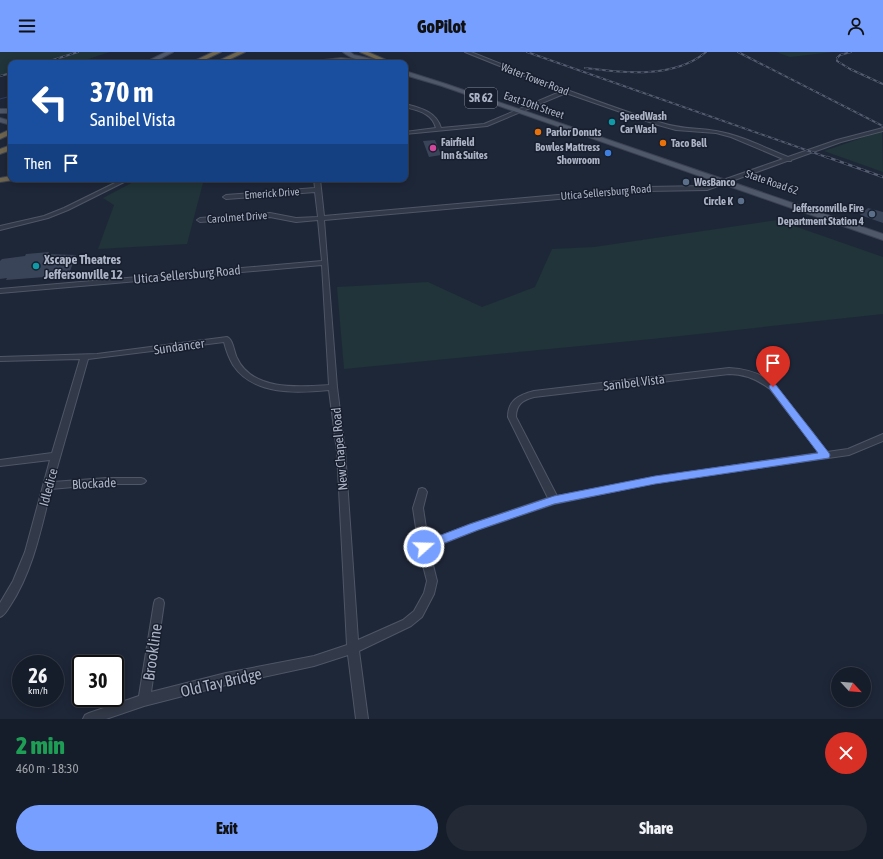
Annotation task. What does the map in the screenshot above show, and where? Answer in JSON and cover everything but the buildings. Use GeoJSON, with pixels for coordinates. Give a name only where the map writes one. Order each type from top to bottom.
{"type":"FeatureCollection","features":[{"type":"Feature","properties":{"kind":"highway"},"geometry":{"type":"LineString","coordinates":[[200,60],[218,52]]}},
{"type":"Feature","properties":{"kind":"highway"},"geometry":{"type":"LineString","coordinates":[[224,60],[242,52]]}},
{"type":"Feature","properties":{"kind":"highway"},"geometry":{"type":"LineString","coordinates":[[363,52],[383,60]]}},
{"type":"Feature","properties":{"kind":"main road"},"geometry":{"type":"LineString","coordinates":[[153,60],[170,52]]}},
{"type":"Feature","properties":{"kind":"main road"},"geometry":{"type":"LineString","coordinates":[[315,60],[340,55],[346,52],[352,56],[371,60]]}},
{"type":"Feature","properties":{"kind":"main road"},"geometry":{"type":"LineString","coordinates":[[328,57],[355,60]]}},
{"type":"Feature","properties":{"kind":"main road","name":"SR 62"},"geometry":{"type":"LineString","coordinates":[[408,69],[457,84],[521,109]]}},
{"type":"Feature","properties":{"kind":"main road","name":"East 10th Street"},"geometry":{"type":"LineString","coordinates":[[408,74],[521,109],[729,181],[883,237]]}},
{"type":"Feature","properties":{"kind":"main road","name":"State Road 62"},"geometry":{"type":"LineString","coordinates":[[729,181],[883,231]]}},
{"type":"Feature","properties":{"kind":"street","name":"Water Tower Road"},"geometry":{"type":"LineString","coordinates":[[467,52],[566,91],[669,127],[723,133],[788,160]]}},
{"type":"Feature","properties":{"kind":"street"},"geometry":{"type":"LineString","coordinates":[[408,133],[485,125],[521,109],[534,106],[566,91]]}},
{"type":"Feature","properties":{"kind":"street"},"geometry":{"type":"LineString","coordinates":[[408,106],[431,114],[436,118],[440,130]]}},
{"type":"Feature","properties":{"kind":"street","name":"Utica Sellersburg Road"},"geometry":{"type":"LineString","coordinates":[[320,217],[647,189],[702,189],[729,181],[846,139],[883,129]]}},
{"type":"Feature","properties":{"kind":"street"},"geometry":{"type":"LineString","coordinates":[[0,228],[46,217],[66,209],[121,182]]}},
{"type":"Feature","properties":{"kind":"street","name":"New Chapel Road"},"geometry":{"type":"LineString","coordinates":[[317,182],[326,263],[333,387],[340,451],[354,648],[362,719]]}},
{"type":"Feature","properties":{"kind":"street","name":"Emerick Drive"},"geometry":{"type":"LineString","coordinates":[[226,197],[317,190]]}},
{"type":"Feature","properties":{"kind":"street","name":"Carolmet Drive"},"geometry":{"type":"LineString","coordinates":[[200,220],[270,215],[295,220],[320,217]]}},
{"type":"Feature","properties":{"kind":"street","name":"Utica Sellersburg Road"},"geometry":{"type":"LineString","coordinates":[[0,291],[326,263]]}},
{"type":"Feature","properties":{"kind":"street","name":"Sundancer"},"geometry":{"type":"LineString","coordinates":[[0,359],[84,358],[168,348],[227,338],[238,367],[250,377],[260,382],[276,387],[292,389],[333,387]]}},
{"type":"Feature","properties":{"kind":"street","name":"Idledice"},"geometry":{"type":"LineString","coordinates":[[0,612],[8,601],[31,550],[84,358]]}},
{"type":"Feature","properties":{"kind":"street","name":"Sanibel Vista"},"geometry":{"type":"LineString","coordinates":[[554,500],[512,417],[511,411],[513,405],[518,400],[534,394],[729,371],[747,372],[764,379],[773,387],[825,455]]}},
{"type":"Feature","properties":{"kind":"street"},"geometry":{"type":"LineString","coordinates":[[424,547],[474,527],[554,500],[655,480],[849,452],[883,437]]}},
{"type":"Feature","properties":{"kind":"street"},"geometry":{"type":"LineString","coordinates":[[0,463],[56,456]]}},
{"type":"Feature","properties":{"kind":"street","name":"Blockade"},"geometry":{"type":"LineString","coordinates":[[48,486],[106,481],[141,481]]}},
{"type":"Feature","properties":{"kind":"street","name":"Old Tay Bridge"},"geometry":{"type":"LineString","coordinates":[[90,719],[144,700],[226,679],[314,661],[354,648],[407,623],[418,614],[429,594],[432,581],[424,547],[418,508],[422,492]]}},
{"type":"Feature","properties":{"kind":"street","name":"Brookline"},"geometry":{"type":"LineString","coordinates":[[144,700],[159,603]]}},
{"type":"Feature","properties":{"kind":"green space"},"geometry":{"type":"Polygon","coordinates":[[[0,52],[110,52],[85,60],[8,60],[8,76],[0,77],[0,52]]]}},
{"type":"Feature","properties":{"kind":"green space"},"geometry":{"type":"Polygon","coordinates":[[[776,52],[834,52],[790,57],[776,52]]]}},
{"type":"Feature","properties":{"kind":"green space"},"geometry":{"type":"Polygon","coordinates":[[[882,131],[883,172],[824,151],[882,131]]]}},
{"type":"Feature","properties":{"kind":"green space"},"geometry":{"type":"Polygon","coordinates":[[[133,182],[203,182],[187,244],[98,249],[114,205],[103,198],[133,182]]]}},
{"type":"Feature","properties":{"kind":"green space"},"geometry":{"type":"Polygon","coordinates":[[[777,220],[883,257],[883,314],[652,339],[344,369],[337,287],[428,282],[482,307],[535,287],[552,249],[594,247],[777,220]]]}},
{"type":"Feature","properties":{"kind":"waterway"},"geometry":{"type":"LineString","coordinates":[[0,99],[8,97]]}},
{"type":"Feature","properties":{"kind":"railway"},"geometry":{"type":"LineString","coordinates":[[53,60],[78,52]]}},
{"type":"Feature","properties":{"kind":"railway"},"geometry":{"type":"LineString","coordinates":[[527,52],[829,158]]}},
{"type":"Feature","properties":{"kind":"railway"},"geometry":{"type":"LineString","coordinates":[[585,68],[632,72],[664,70],[679,67],[693,61],[706,52]]}},
{"type":"Feature","properties":{"kind":"railway"},"geometry":{"type":"LineString","coordinates":[[738,52],[883,126]]}},
{"type":"Feature","properties":{"kind":"railway"},"geometry":{"type":"LineString","coordinates":[[851,52],[840,55],[837,58],[837,61],[850,69],[883,84]]}},
{"type":"Feature","properties":{"kind":"railway"},"geometry":{"type":"LineString","coordinates":[[0,76],[8,74]]}},
{"type":"Feature","properties":{"kind":"railway"},"geometry":{"type":"LineString","coordinates":[[827,157],[883,177]]}},
{"type":"Feature","properties":{"kind":"place","name":"SpeedWash Car Wash"},"geometry":{"type":"Point","coordinates":[612,122]}},
{"type":"Feature","properties":{"kind":"place","name":"Parlor Donuts"},"geometry":{"type":"Point","coordinates":[538,132]}},
{"type":"Feature","properties":{"kind":"place","name":"Taco Bell"},"geometry":{"type":"Point","coordinates":[663,143]}},
{"type":"Feature","properties":{"kind":"place","name":"Fairfield Inn & Suites"},"geometry":{"type":"Point","coordinates":[433,148]}},
{"type":"Feature","properties":{"kind":"place","name":"Bowles Mattress Showroom"},"geometry":{"type":"Point","coordinates":[608,153]}},
{"type":"Feature","properties":{"kind":"place","name":"WesBanco"},"geometry":{"type":"Point","coordinates":[686,182]}},
{"type":"Feature","properties":{"kind":"place","name":"Circle K"},"geometry":{"type":"Point","coordinates":[741,201]}},
{"type":"Feature","properties":{"kind":"place","name":"Jeffersonville Fire Department Station 4"},"geometry":{"type":"Point","coordinates":[872,214]}},
{"type":"Feature","properties":{"kind":"place","name":"Xscape Theatres Jeffersonville 12"},"geometry":{"type":"Point","coordinates":[36,266]}},
{"type":"Feature","properties":{"kind":"route"},"geometry":{"type":"LineString","coordinates":[[424,547],[474,527],[554,500],[655,480],[825,455],[773,387]]}}]}
